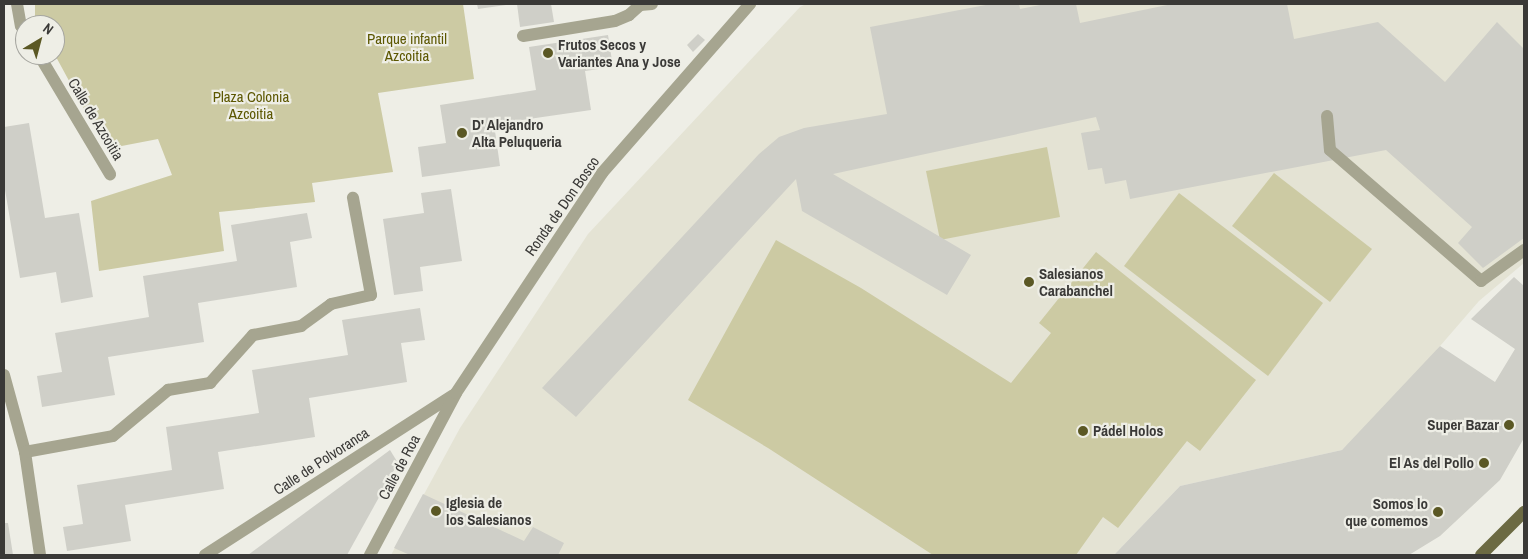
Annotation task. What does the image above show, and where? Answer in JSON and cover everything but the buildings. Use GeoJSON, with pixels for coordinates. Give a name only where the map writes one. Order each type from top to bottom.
{"type":"FeatureCollection","features":[{"type":"Feature","properties":{"kind":"main road"},"geometry":{"type":"LineString","coordinates":[[1481,555],[1524,512]]}},
{"type":"Feature","properties":{"kind":"street"},"geometry":{"type":"LineString","coordinates":[[523,36],[615,21],[629,15],[644,4]]}},
{"type":"Feature","properties":{"kind":"street","name":"Ronda de Don Bosco"},"geometry":{"type":"LineString","coordinates":[[456,393],[602,173],[750,4]]}},
{"type":"Feature","properties":{"kind":"street","name":"Calle de Azcoitia"},"geometry":{"type":"LineString","coordinates":[[45,65],[110,174]]}},
{"type":"Feature","properties":{"kind":"street"},"geometry":{"type":"LineString","coordinates":[[1328,116],[1330,150],[1482,281],[1524,250]]}},
{"type":"Feature","properties":{"kind":"street"},"geometry":{"type":"LineString","coordinates":[[25,452],[113,436],[168,390],[210,383],[253,335],[301,326],[331,304],[371,295],[353,198]]}},
{"type":"Feature","properties":{"kind":"street"},"geometry":{"type":"LineString","coordinates":[[4,375],[25,452],[40,555]]}},
{"type":"Feature","properties":{"kind":"street","name":"Calle de Polvoranca"},"geometry":{"type":"LineString","coordinates":[[205,555],[456,393]]}},
{"type":"Feature","properties":{"kind":"street","name":"Calle de Roa"},"geometry":{"type":"LineString","coordinates":[[370,555],[456,393]]}},
{"type":"Feature","properties":{"kind":"shaded area","name":"Salesianos Carabanchel"},"geometry":{"type":"Polygon","coordinates":[[[806,4],[1524,4],[1524,263],[1479,301],[1376,420],[1342,450],[1180,486],[1114,555],[391,555],[460,428],[588,234],[800,7],[806,4]]]}},
{"type":"Feature","properties":{"kind":"green space","name":"Plaza Colonia Azcoitia"},"geometry":{"type":"Polygon","coordinates":[[[35,4],[463,4],[474,79],[378,93],[393,172],[312,183],[315,202],[219,212],[224,251],[99,271],[91,201],[172,175],[158,139],[106,149],[60,65],[65,65],[65,15],[35,15],[35,4]]]}},
{"type":"Feature","properties":{"kind":"green space"},"geometry":{"type":"Polygon","coordinates":[[[1047,147],[1060,217],[940,240],[926,171],[1047,147]]]}},
{"type":"Feature","properties":{"kind":"green space"},"geometry":{"type":"Polygon","coordinates":[[[1274,173],[1372,249],[1330,302],[1232,226],[1274,173]]]}},
{"type":"Feature","properties":{"kind":"green space"},"geometry":{"type":"Polygon","coordinates":[[[1179,193],[1323,303],[1268,376],[1124,266],[1179,193]]]}},
{"type":"Feature","properties":{"kind":"green space"},"geometry":{"type":"Polygon","coordinates":[[[776,240],[861,288],[1011,383],[1051,333],[1039,323],[1096,252],[1256,380],[1200,451],[1187,441],[1118,528],[1103,517],[1076,555],[933,555],[768,448],[688,400],[776,240]]]}},
{"type":"Feature","properties":{"kind":"place","name":"Frutos Secos y Variantes Ana y Jose"},"geometry":{"type":"Point","coordinates":[548,53]}},
{"type":"Feature","properties":{"kind":"place","name":"D' Alejandro Alta Peluqueria"},"geometry":{"type":"Point","coordinates":[462,133]}},
{"type":"Feature","properties":{"kind":"place","name":"Salesianos Carabanchel"},"geometry":{"type":"Point","coordinates":[1029,282]}},
{"type":"Feature","properties":{"kind":"place","name":"Super Bazar"},"geometry":{"type":"Point","coordinates":[1509,425]}},
{"type":"Feature","properties":{"kind":"place","name":"Pádel Holos"},"geometry":{"type":"Point","coordinates":[1083,431]}},
{"type":"Feature","properties":{"kind":"place","name":"El As del Pollo"},"geometry":{"type":"Point","coordinates":[1484,463]}},
{"type":"Feature","properties":{"kind":"place","name":"Iglesia de los Salesianos"},"geometry":{"type":"Point","coordinates":[436,511]}},
{"type":"Feature","properties":{"kind":"place","name":"Somos lo que comemos"},"geometry":{"type":"Point","coordinates":[1438,512]}},
{"type":"Feature","properties":{"kind":"park label","name":"Parque infantil Azcoitia"},"geometry":{"type":"Point","coordinates":[407,46]}}]}
